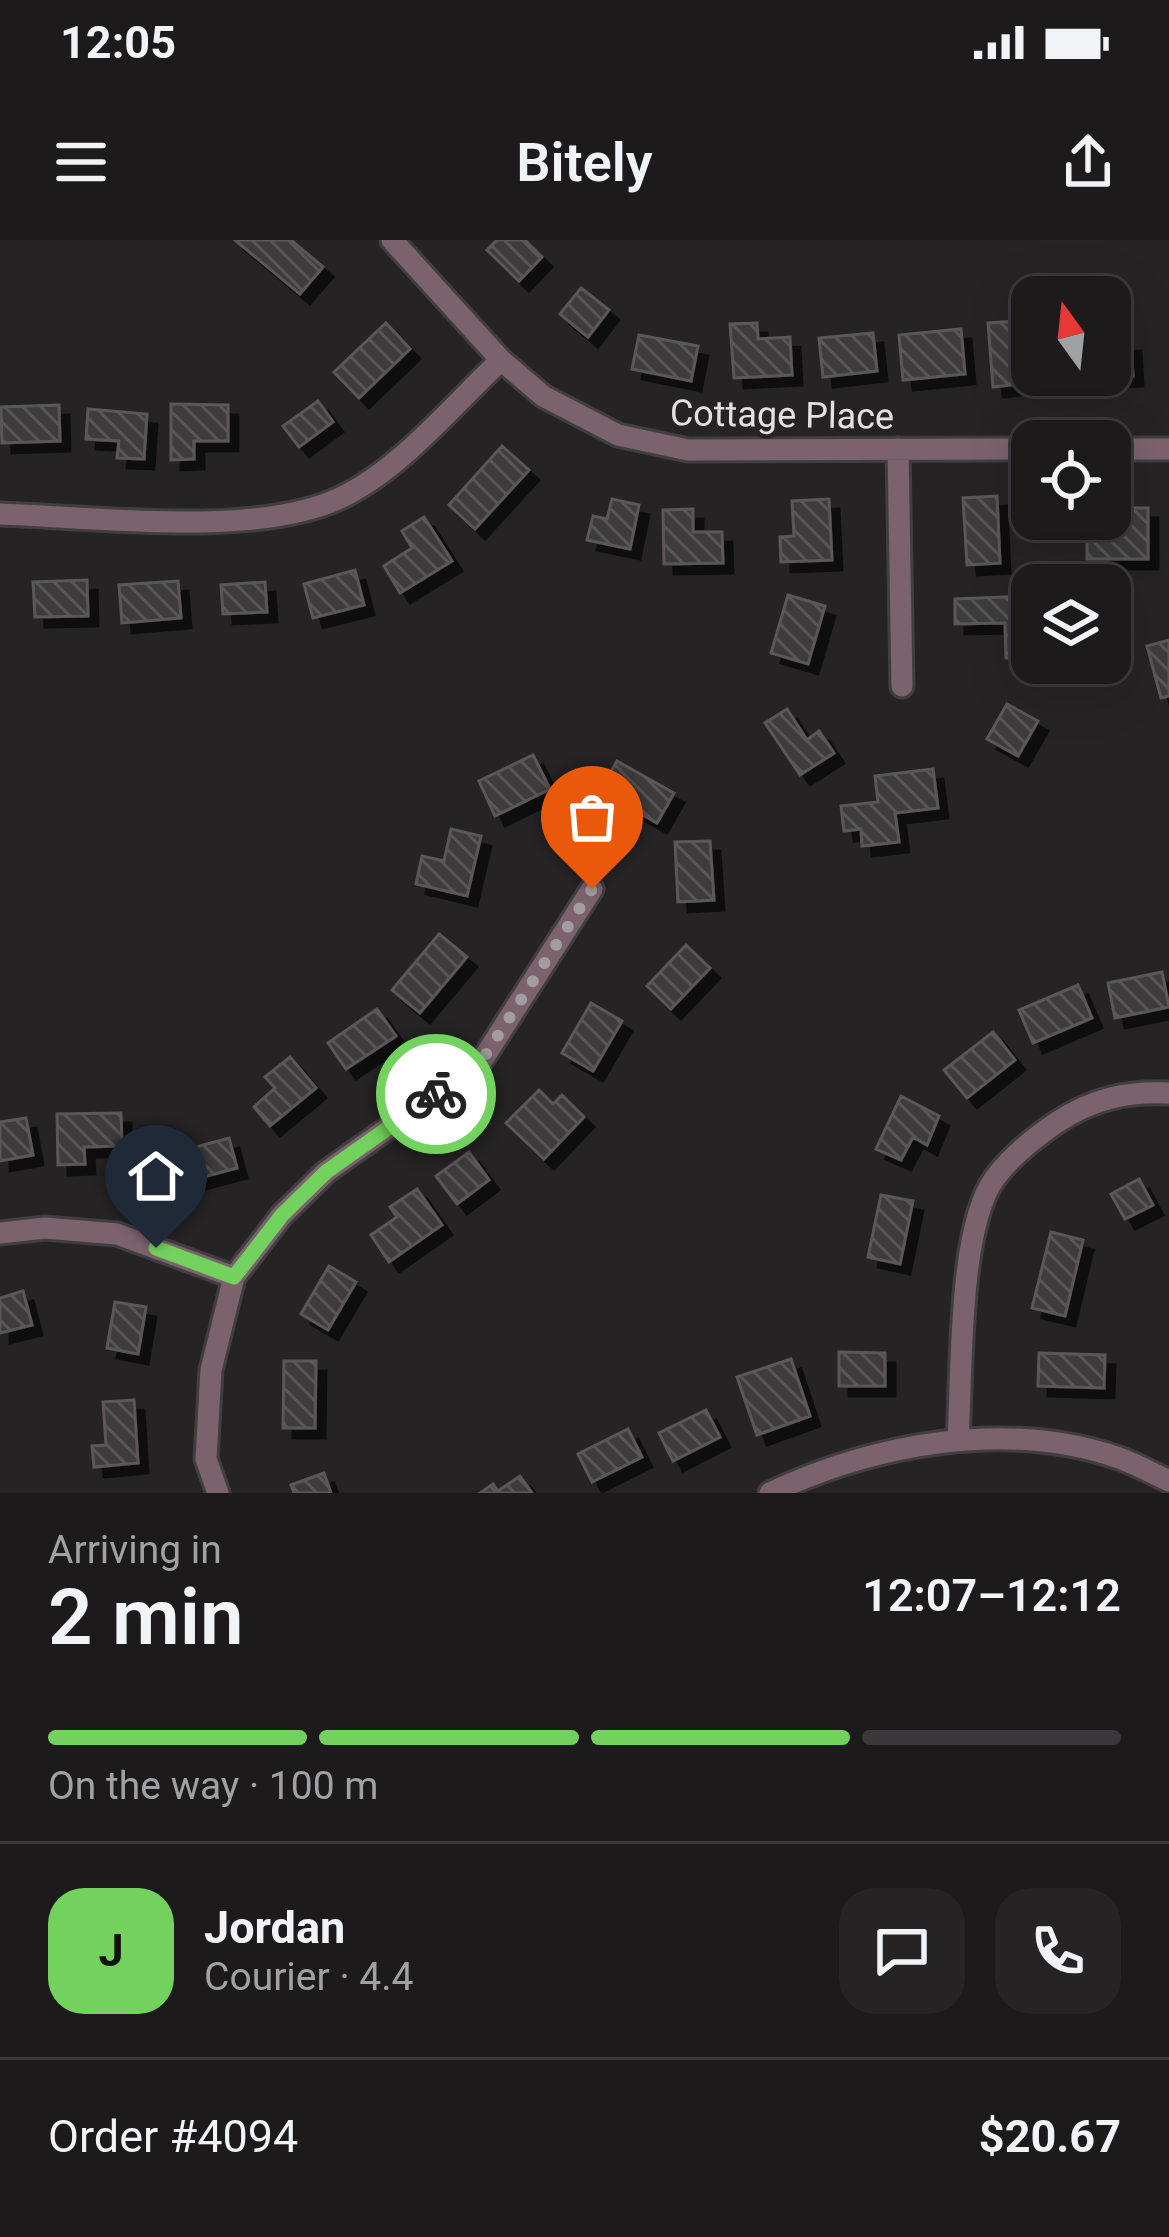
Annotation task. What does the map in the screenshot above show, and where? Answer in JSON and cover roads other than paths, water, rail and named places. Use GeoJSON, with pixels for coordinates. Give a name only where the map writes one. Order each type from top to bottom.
{"type":"FeatureCollection","features":[{"type":"Feature","properties":{"kind":"street","name":"Cottage Place"},"geometry":{"type":"LineString","coordinates":[[392,240],[501,360],[543,396],[618,435],[688,450],[1011,449]]}},
{"type":"Feature","properties":{"kind":"street"},"geometry":{"type":"LineString","coordinates":[[0,514],[214,521],[286,518],[342,497],[394,461],[501,360]]}},
{"type":"Feature","properties":{"kind":"street"},"geometry":{"type":"LineString","coordinates":[[898,449],[902,686]]}},
{"type":"Feature","properties":{"kind":"street"},"geometry":{"type":"LineString","coordinates":[[1131,449],[1169,449]]}},
{"type":"Feature","properties":{"kind":"street"},"geometry":{"type":"LineString","coordinates":[[218,1493],[206,1459],[211,1370],[234,1277],[282,1215],[326,1172],[481,1062],[592,889]]}},
{"type":"Feature","properties":{"kind":"street"},"geometry":{"type":"LineString","coordinates":[[958,1440],[968,1270],[975,1228],[992,1180],[1034,1138],[1082,1106],[1132,1091],[1169,1093]]}},
{"type":"Feature","properties":{"kind":"street"},"geometry":{"type":"LineString","coordinates":[[0,1233],[45,1228],[117,1234],[234,1277]]}},
{"type":"Feature","properties":{"kind":"street"},"geometry":{"type":"LineString","coordinates":[[770,1493],[865,1457],[958,1440],[1061,1445],[1117,1457],[1169,1481]]}}]}
